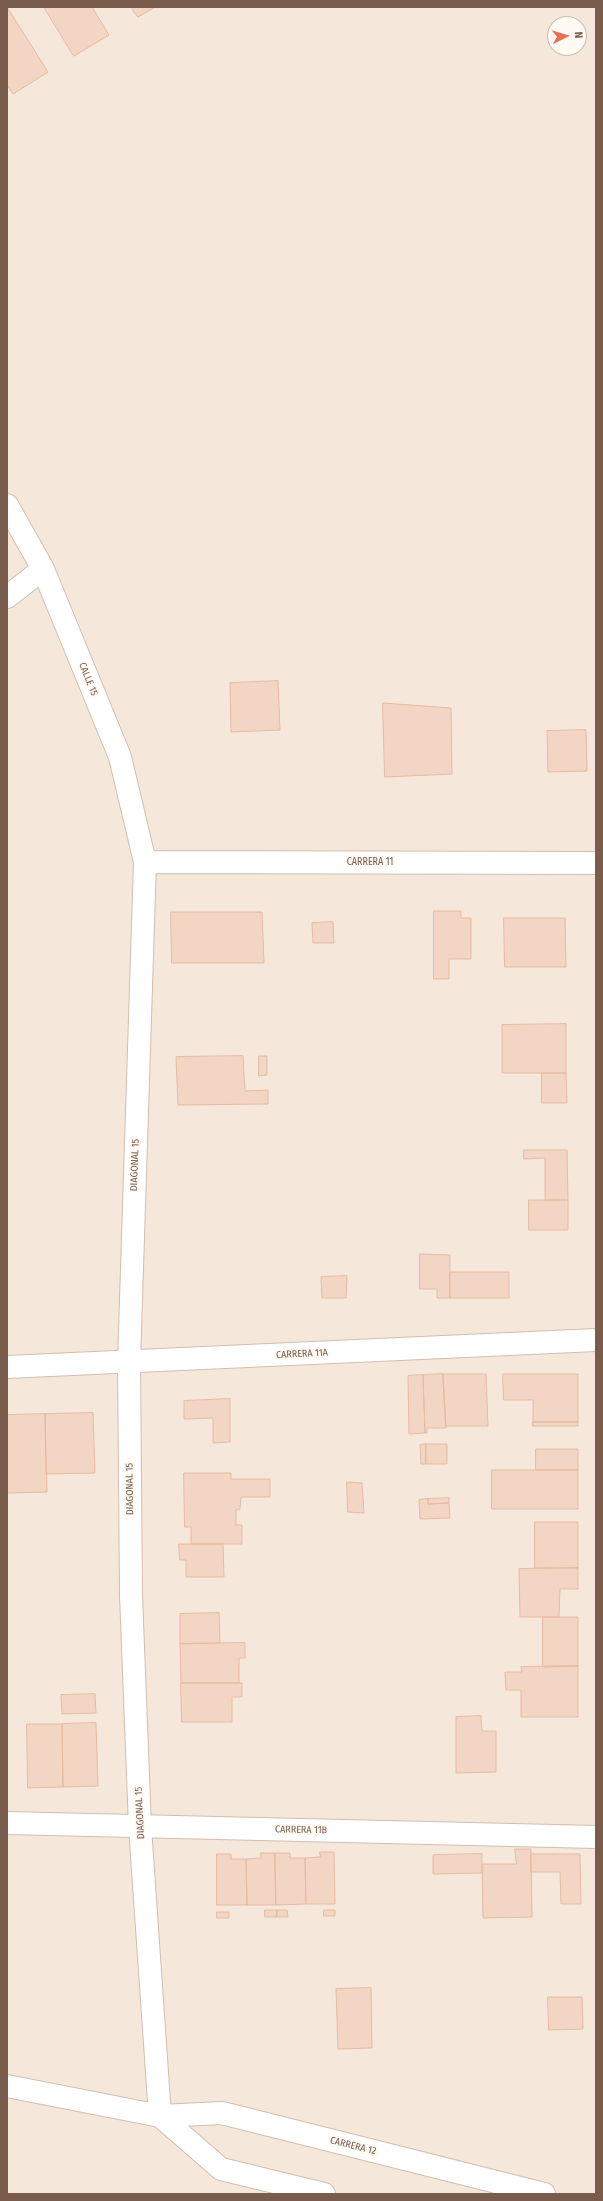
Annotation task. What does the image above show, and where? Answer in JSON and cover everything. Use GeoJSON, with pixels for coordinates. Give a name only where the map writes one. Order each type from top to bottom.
{"type":"FeatureCollection","features":[{"type":"Feature","properties":{"kind":"street","name":"CALLE 15"},"geometry":{"type":"LineString","coordinates":[[7,505],[43,569],[120,757],[145,862]]}},
{"type":"Feature","properties":{"kind":"street"},"geometry":{"type":"LineString","coordinates":[[7,597],[43,569]]}},
{"type":"Feature","properties":{"kind":"street","name":"CARRERA 11"},"geometry":{"type":"LineString","coordinates":[[145,862],[596,863]]}},
{"type":"Feature","properties":{"kind":"street","name":"DIAGONAL 15"},"geometry":{"type":"LineString","coordinates":[[145,862],[129,1362],[131,1595],[140,1827],[160,2116]]}},
{"type":"Feature","properties":{"kind":"street","name":"CARRERA 11A"},"geometry":{"type":"LineString","coordinates":[[7,1367],[596,1340]]}},
{"type":"Feature","properties":{"kind":"street","name":"CARRERA 11B"},"geometry":{"type":"LineString","coordinates":[[7,1823],[596,1837]]}},
{"type":"Feature","properties":{"kind":"street","name":"CARRERA 12"},"geometry":{"type":"LineString","coordinates":[[7,2086],[160,2116],[222,2113],[544,2194]]}},
{"type":"Feature","properties":{"kind":"street"},"geometry":{"type":"LineString","coordinates":[[160,2116],[221,2170],[324,2194]]}},
{"type":"Feature","properties":{"kind":"shaded area"},"geometry":{"type":"Polygon","coordinates":[[[7,7],[596,7],[596,2194],[7,2194],[7,7]]]}},
{"type":"Feature","properties":{"kind":"building"},"geometry":{"type":"Polygon","coordinates":[[[7,7],[48,72],[13,94],[7,85],[7,7]]]}},
{"type":"Feature","properties":{"kind":"building"},"geometry":{"type":"Polygon","coordinates":[[[44,7],[92,7],[109,35],[74,56],[44,7]]]}},
{"type":"Feature","properties":{"kind":"building"},"geometry":{"type":"Polygon","coordinates":[[[131,7],[155,7],[138,17],[131,7]]]}},
{"type":"Feature","properties":{"kind":"building"},"geometry":{"type":"Polygon","coordinates":[[[278,681],[280,730],[231,732],[230,683],[278,681]]]}},
{"type":"Feature","properties":{"kind":"building"},"geometry":{"type":"Polygon","coordinates":[[[383,703],[451,708],[452,774],[385,777],[383,703]]]}},
{"type":"Feature","properties":{"kind":"building"},"geometry":{"type":"Polygon","coordinates":[[[586,730],[587,771],[548,772],[547,731],[586,730]]]}},
{"type":"Feature","properties":{"kind":"building"},"geometry":{"type":"Polygon","coordinates":[[[434,911],[461,911],[461,918],[471,918],[471,959],[449,959],[449,979],[434,979],[434,911]]]}},
{"type":"Feature","properties":{"kind":"building"},"geometry":{"type":"Polygon","coordinates":[[[171,912],[262,912],[264,963],[172,963],[171,912]]]}},
{"type":"Feature","properties":{"kind":"building"},"geometry":{"type":"Polygon","coordinates":[[[504,918],[565,918],[566,967],[505,967],[504,918]]]}},
{"type":"Feature","properties":{"kind":"building"},"geometry":{"type":"Polygon","coordinates":[[[333,922],[334,943],[313,943],[312,923],[333,922]]]}},
{"type":"Feature","properties":{"kind":"building"},"geometry":{"type":"Polygon","coordinates":[[[566,1024],[566,1073],[502,1073],[502,1025],[566,1024]]]}},
{"type":"Feature","properties":{"kind":"building"},"geometry":{"type":"Polygon","coordinates":[[[243,1056],[245,1091],[268,1090],[268,1104],[178,1105],[176,1057],[243,1056]]]}},
{"type":"Feature","properties":{"kind":"building"},"geometry":{"type":"Polygon","coordinates":[[[259,1056],[267,1056],[267,1075],[259,1076],[259,1056]]]}},
{"type":"Feature","properties":{"kind":"building"},"geometry":{"type":"Polygon","coordinates":[[[542,1073],[566,1073],[567,1103],[542,1103],[542,1073]]]}},
{"type":"Feature","properties":{"kind":"building"},"geometry":{"type":"Polygon","coordinates":[[[524,1150],[567,1150],[568,1200],[545,1200],[545,1158],[524,1159],[524,1150]]]}},
{"type":"Feature","properties":{"kind":"building"},"geometry":{"type":"Polygon","coordinates":[[[529,1200],[568,1200],[568,1230],[529,1230],[529,1200]]]}},
{"type":"Feature","properties":{"kind":"building"},"geometry":{"type":"Polygon","coordinates":[[[420,1254],[450,1255],[450,1298],[437,1298],[437,1289],[420,1289],[420,1254]]]}},
{"type":"Feature","properties":{"kind":"building"},"geometry":{"type":"Polygon","coordinates":[[[450,1272],[509,1272],[509,1298],[450,1298],[450,1272]]]}},
{"type":"Feature","properties":{"kind":"building"},"geometry":{"type":"Polygon","coordinates":[[[347,1276],[346,1298],[322,1298],[321,1277],[347,1276]]]}},
{"type":"Feature","properties":{"kind":"building"},"geometry":{"type":"Polygon","coordinates":[[[443,1374],[486,1374],[488,1426],[446,1426],[443,1374]]]}},
{"type":"Feature","properties":{"kind":"building"},"geometry":{"type":"Polygon","coordinates":[[[443,1374],[446,1428],[427,1428],[427,1433],[425,1433],[423,1375],[443,1374]]]}},
{"type":"Feature","properties":{"kind":"building"},"geometry":{"type":"Polygon","coordinates":[[[503,1374],[578,1374],[578,1422],[533,1422],[533,1400],[504,1400],[503,1374]]]}},
{"type":"Feature","properties":{"kind":"building"},"geometry":{"type":"Polygon","coordinates":[[[423,1375],[425,1433],[409,1434],[408,1376],[423,1375]]]}},
{"type":"Feature","properties":{"kind":"building"},"geometry":{"type":"Polygon","coordinates":[[[230,1399],[230,1442],[213,1443],[213,1418],[184,1419],[184,1401],[230,1399]]]}},
{"type":"Feature","properties":{"kind":"building"},"geometry":{"type":"Polygon","coordinates":[[[93,1413],[95,1473],[46,1474],[45,1414],[93,1413]]]}},
{"type":"Feature","properties":{"kind":"building"},"geometry":{"type":"Polygon","coordinates":[[[45,1414],[47,1492],[7,1493],[7,1415],[45,1414]]]}},
{"type":"Feature","properties":{"kind":"building"},"geometry":{"type":"Polygon","coordinates":[[[533,1422],[578,1422],[578,1426],[533,1426],[533,1422]]]}},
{"type":"Feature","properties":{"kind":"building"},"geometry":{"type":"Polygon","coordinates":[[[426,1444],[426,1464],[421,1464],[420,1445],[426,1444]]]}},
{"type":"Feature","properties":{"kind":"building"},"geometry":{"type":"Polygon","coordinates":[[[426,1444],[447,1444],[447,1464],[426,1464],[426,1444]]]}},
{"type":"Feature","properties":{"kind":"building"},"geometry":{"type":"Polygon","coordinates":[[[536,1449],[578,1449],[578,1470],[536,1470],[536,1449]]]}},
{"type":"Feature","properties":{"kind":"building"},"geometry":{"type":"Polygon","coordinates":[[[492,1470],[578,1470],[578,1509],[492,1509],[492,1470]]]}},
{"type":"Feature","properties":{"kind":"building"},"geometry":{"type":"Polygon","coordinates":[[[184,1473],[231,1473],[231,1479],[270,1479],[270,1497],[241,1497],[240,1509],[236,1510],[236,1525],[242,1525],[242,1544],[191,1544],[191,1527],[185,1527],[184,1473]]]}},
{"type":"Feature","properties":{"kind":"building"},"geometry":{"type":"Polygon","coordinates":[[[347,1482],[362,1483],[364,1513],[348,1512],[347,1482]]]}},
{"type":"Feature","properties":{"kind":"building"},"geometry":{"type":"Polygon","coordinates":[[[449,1498],[449,1503],[428,1504],[428,1499],[449,1498]]]}},
{"type":"Feature","properties":{"kind":"building"},"geometry":{"type":"Polygon","coordinates":[[[428,1499],[428,1504],[449,1503],[450,1518],[420,1519],[419,1500],[428,1499]]]}},
{"type":"Feature","properties":{"kind":"building"},"geometry":{"type":"Polygon","coordinates":[[[535,1522],[578,1522],[578,1568],[535,1568],[535,1522]]]}},
{"type":"Feature","properties":{"kind":"building"},"geometry":{"type":"Polygon","coordinates":[[[179,1544],[223,1544],[224,1577],[186,1577],[186,1560],[180,1560],[179,1544]]]}},
{"type":"Feature","properties":{"kind":"building"},"geometry":{"type":"Polygon","coordinates":[[[578,1568],[578,1589],[560,1589],[559,1617],[520,1617],[519,1569],[578,1568]]]}},
{"type":"Feature","properties":{"kind":"building"},"geometry":{"type":"Polygon","coordinates":[[[219,1613],[220,1643],[180,1644],[180,1614],[219,1613]]]}},
{"type":"Feature","properties":{"kind":"building"},"geometry":{"type":"Polygon","coordinates":[[[543,1617],[578,1617],[578,1666],[543,1667],[543,1617]]]}},
{"type":"Feature","properties":{"kind":"building"},"geometry":{"type":"Polygon","coordinates":[[[245,1643],[245,1658],[239,1658],[239,1683],[181,1683],[180,1644],[245,1643]]]}},
{"type":"Feature","properties":{"kind":"building"},"geometry":{"type":"Polygon","coordinates":[[[578,1666],[578,1717],[521,1717],[521,1690],[506,1690],[505,1672],[522,1672],[521,1667],[578,1666]]]}},
{"type":"Feature","properties":{"kind":"building"},"geometry":{"type":"Polygon","coordinates":[[[181,1683],[242,1683],[242,1697],[232,1697],[232,1722],[182,1722],[181,1683]]]}},
{"type":"Feature","properties":{"kind":"building"},"geometry":{"type":"Polygon","coordinates":[[[95,1694],[96,1713],[62,1714],[61,1695],[95,1694]]]}},
{"type":"Feature","properties":{"kind":"building"},"geometry":{"type":"Polygon","coordinates":[[[481,1716],[482,1731],[496,1731],[496,1772],[456,1773],[456,1717],[481,1716]]]}},
{"type":"Feature","properties":{"kind":"building"},"geometry":{"type":"Polygon","coordinates":[[[96,1723],[98,1786],[63,1787],[62,1724],[96,1723]]]}},
{"type":"Feature","properties":{"kind":"building"},"geometry":{"type":"Polygon","coordinates":[[[27,1724],[62,1724],[63,1787],[28,1788],[27,1724]]]}},
{"type":"Feature","properties":{"kind":"building"},"geometry":{"type":"Polygon","coordinates":[[[515,1849],[531,1849],[532,1917],[483,1918],[482,1864],[516,1864],[515,1849]]]}},
{"type":"Feature","properties":{"kind":"building"},"geometry":{"type":"Polygon","coordinates":[[[320,1852],[334,1852],[335,1904],[306,1904],[305,1858],[320,1857],[320,1852]]]}},
{"type":"Feature","properties":{"kind":"building"},"geometry":{"type":"Polygon","coordinates":[[[261,1853],[275,1853],[276,1905],[247,1905],[246,1859],[261,1858],[261,1853]]]}},
{"type":"Feature","properties":{"kind":"building"},"geometry":{"type":"Polygon","coordinates":[[[275,1853],[290,1853],[290,1858],[305,1858],[306,1904],[276,1905],[275,1853]]]}},
{"type":"Feature","properties":{"kind":"building"},"geometry":{"type":"Polygon","coordinates":[[[217,1854],[231,1854],[231,1859],[246,1859],[247,1905],[217,1905],[217,1854]]]}},
{"type":"Feature","properties":{"kind":"building"},"geometry":{"type":"Polygon","coordinates":[[[482,1854],[482,1873],[433,1874],[433,1855],[482,1854]]]}},
{"type":"Feature","properties":{"kind":"building"},"geometry":{"type":"Polygon","coordinates":[[[531,1854],[580,1854],[581,1904],[561,1904],[560,1872],[531,1872],[531,1854]]]}},
{"type":"Feature","properties":{"kind":"building"},"geometry":{"type":"Polygon","coordinates":[[[265,1910],[277,1910],[277,1917],[265,1917],[265,1910]]]}},
{"type":"Feature","properties":{"kind":"building"},"geometry":{"type":"Polygon","coordinates":[[[277,1910],[287,1910],[288,1917],[277,1917],[277,1910]]]}},
{"type":"Feature","properties":{"kind":"building"},"geometry":{"type":"Polygon","coordinates":[[[324,1910],[335,1910],[335,1916],[324,1916],[324,1910]]]}},
{"type":"Feature","properties":{"kind":"building"},"geometry":{"type":"Polygon","coordinates":[[[217,1912],[229,1912],[229,1918],[217,1918],[217,1912]]]}},
{"type":"Feature","properties":{"kind":"building"},"geometry":{"type":"Polygon","coordinates":[[[371,1988],[372,2048],[338,2049],[336,1989],[371,1988]]]}},
{"type":"Feature","properties":{"kind":"building"},"geometry":{"type":"Polygon","coordinates":[[[548,1997],[582,1997],[583,2029],[549,2030],[548,1997]]]}}]}
